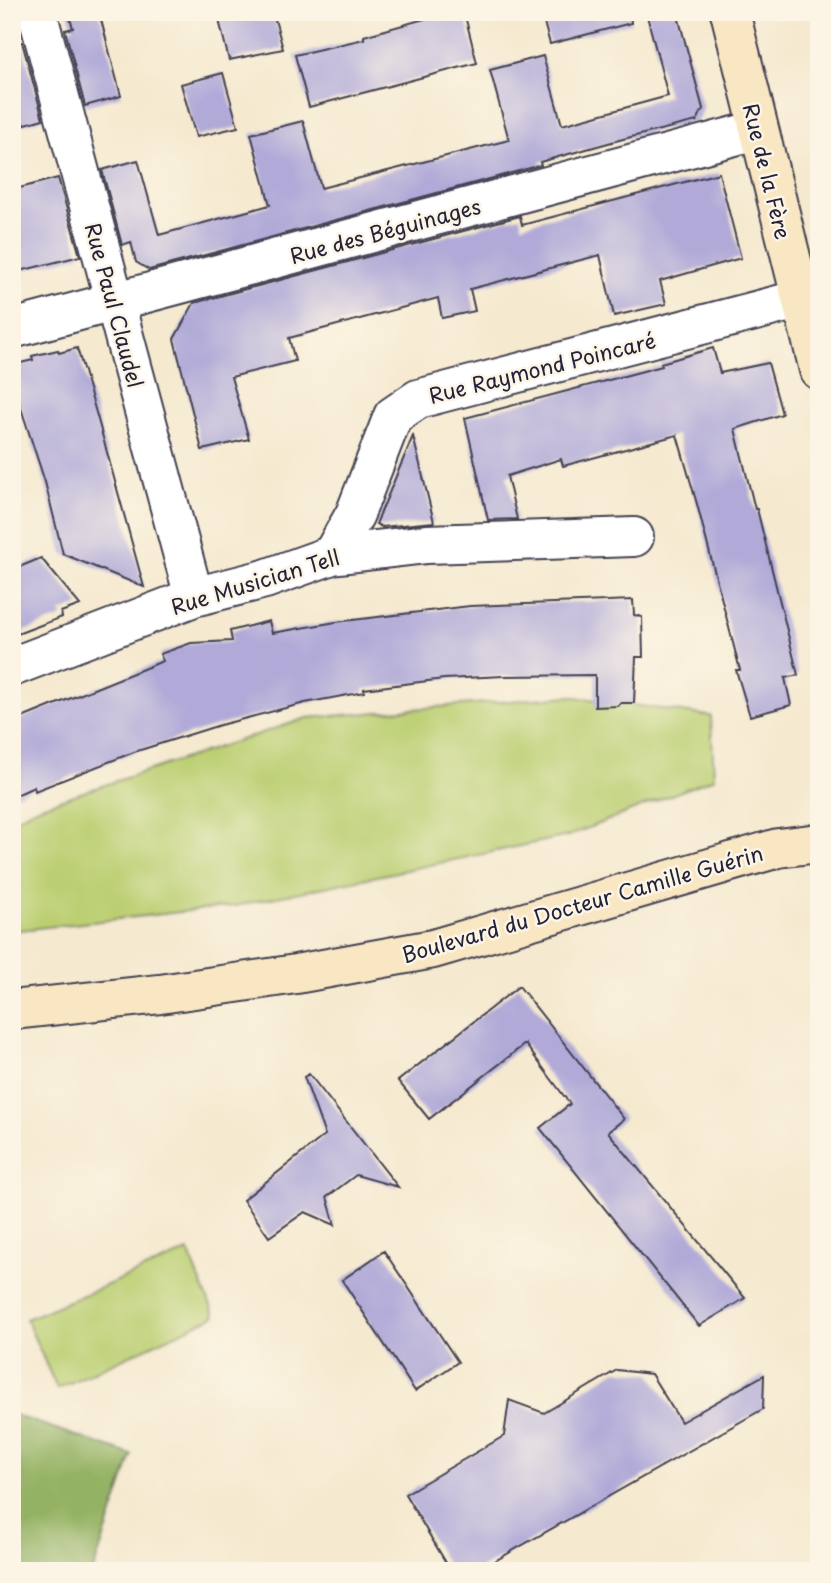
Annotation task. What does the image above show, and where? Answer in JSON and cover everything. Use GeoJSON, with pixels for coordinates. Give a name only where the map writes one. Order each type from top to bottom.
{"type":"FeatureCollection","features":[{"type":"Feature","properties":{"kind":"main road","name":"Rue de la Fère"},"geometry":{"type":"LineString","coordinates":[[730,12],[757,130],[819,370]]}},
{"type":"Feature","properties":{"kind":"main road","name":"Boulevard du Docteur Camille Guérin"},"geometry":{"type":"LineString","coordinates":[[778,848],[819,816]]}},
{"type":"Feature","properties":{"kind":"main road","name":"Boulevard du Docteur Camille Guérin"},"geometry":{"type":"LineString","coordinates":[[12,1010],[173,992],[296,974],[433,949],[778,848],[819,843]]}},
{"type":"Feature","properties":{"kind":"street","name":"Rue Paul Claudel"},"geometry":{"type":"LineString","coordinates":[[37,12],[194,597]]}},
{"type":"Feature","properties":{"kind":"street","name":"Rue des Béguinages"},"geometry":{"type":"LineString","coordinates":[[12,329],[757,130]]}},
{"type":"Feature","properties":{"kind":"street","name":"Rue Raymond Poincaré"},"geometry":{"type":"LineString","coordinates":[[332,555],[355,514],[393,416],[418,398],[801,299]]}},
{"type":"Feature","properties":{"kind":"street","name":"Rue Musician Tell"},"geometry":{"type":"LineString","coordinates":[[12,667],[194,597],[265,579],[332,555],[427,544],[634,537]]}},
{"type":"Feature","properties":{"kind":"green space"},"geometry":{"type":"Polygon","coordinates":[[[569,696],[711,716],[714,778],[568,836],[234,906],[12,931],[12,821],[35,808],[307,718],[569,696]]]}},
{"type":"Feature","properties":{"kind":"green space"},"geometry":{"type":"Polygon","coordinates":[[[188,1251],[215,1316],[57,1389],[26,1319],[188,1251]]]}},
{"type":"Feature","properties":{"kind":"green space"},"geometry":{"type":"Polygon","coordinates":[[[12,1414],[132,1455],[93,1571],[12,1571],[12,1414]]]}},
{"type":"Feature","properties":{"kind":"building"},"geometry":{"type":"Polygon","coordinates":[[[68,12],[99,12],[121,96],[85,106],[65,30],[73,28],[68,12]]]}},
{"type":"Feature","properties":{"kind":"building"},"geometry":{"type":"Polygon","coordinates":[[[248,12],[273,12],[283,49],[229,60],[219,20],[248,12]]]}},
{"type":"Feature","properties":{"kind":"building"},"geometry":{"type":"Polygon","coordinates":[[[449,12],[464,12],[477,63],[309,107],[295,55],[364,39],[364,36],[449,12]]]}},
{"type":"Feature","properties":{"kind":"building"},"geometry":{"type":"Polygon","coordinates":[[[541,12],[630,12],[631,23],[550,44],[541,12]]]}},
{"type":"Feature","properties":{"kind":"building"},"geometry":{"type":"Polygon","coordinates":[[[646,12],[677,12],[703,109],[697,121],[619,140],[540,162],[541,165],[149,270],[136,262],[131,242],[122,245],[102,170],[138,160],[159,235],[270,205],[251,134],[303,121],[321,188],[509,140],[490,70],[543,56],[562,125],[668,96],[646,12]]]}},
{"type":"Feature","properties":{"kind":"building"},"geometry":{"type":"Polygon","coordinates":[[[22,42],[43,119],[12,128],[12,45],[22,42]]]}},
{"type":"Feature","properties":{"kind":"building"},"geometry":{"type":"Polygon","coordinates":[[[223,73],[238,127],[196,137],[181,84],[223,73]]]}},
{"type":"Feature","properties":{"kind":"building"},"geometry":{"type":"Polygon","coordinates":[[[719,173],[741,258],[660,281],[666,304],[614,316],[600,255],[470,289],[475,311],[442,318],[438,298],[289,338],[295,361],[231,377],[249,439],[202,450],[174,339],[194,303],[520,216],[522,225],[719,173]]]}},
{"type":"Feature","properties":{"kind":"building"},"geometry":{"type":"Polygon","coordinates":[[[58,178],[80,256],[12,273],[12,190],[58,178]]]}},
{"type":"Feature","properties":{"kind":"building"},"geometry":{"type":"Polygon","coordinates":[[[77,348],[144,587],[63,554],[45,482],[19,402],[12,403],[12,365],[33,360],[32,356],[77,348]]]}},
{"type":"Feature","properties":{"kind":"building"},"geometry":{"type":"Polygon","coordinates":[[[713,348],[720,373],[768,363],[782,414],[735,429],[798,675],[785,678],[791,705],[750,716],[677,435],[563,466],[561,459],[507,476],[517,519],[488,520],[465,418],[662,366],[661,363],[713,348]]]}},
{"type":"Feature","properties":{"kind":"building"},"geometry":{"type":"Polygon","coordinates":[[[413,436],[434,522],[382,527],[376,524],[413,436]]]}},
{"type":"Feature","properties":{"kind":"building"},"geometry":{"type":"Polygon","coordinates":[[[41,558],[80,605],[61,612],[62,617],[12,636],[12,570],[41,558]]]}},
{"type":"Feature","properties":{"kind":"building"},"geometry":{"type":"Polygon","coordinates":[[[633,600],[634,615],[642,617],[643,657],[636,657],[634,703],[595,707],[595,675],[444,679],[364,689],[364,692],[305,703],[220,725],[134,752],[35,791],[34,787],[12,797],[12,722],[163,661],[160,654],[191,643],[232,641],[230,631],[269,621],[272,633],[336,622],[470,606],[633,600]]]}},
{"type":"Feature","properties":{"kind":"building"},"geometry":{"type":"Polygon","coordinates":[[[519,986],[624,1119],[608,1132],[745,1298],[699,1326],[540,1128],[570,1104],[525,1044],[429,1119],[398,1081],[519,986]]]}},
{"type":"Feature","properties":{"kind":"building"},"geometry":{"type":"Polygon","coordinates":[[[309,1074],[398,1187],[356,1175],[327,1197],[335,1225],[305,1212],[269,1237],[243,1200],[325,1135],[304,1077],[309,1074]]]}},
{"type":"Feature","properties":{"kind":"building"},"geometry":{"type":"Polygon","coordinates":[[[384,1251],[458,1362],[415,1391],[342,1280],[384,1251]]]}},
{"type":"Feature","properties":{"kind":"building"},"geometry":{"type":"Polygon","coordinates":[[[617,1370],[651,1374],[681,1422],[764,1375],[763,1409],[477,1571],[451,1571],[405,1494],[504,1436],[509,1400],[544,1413],[617,1370]]]}}]}
